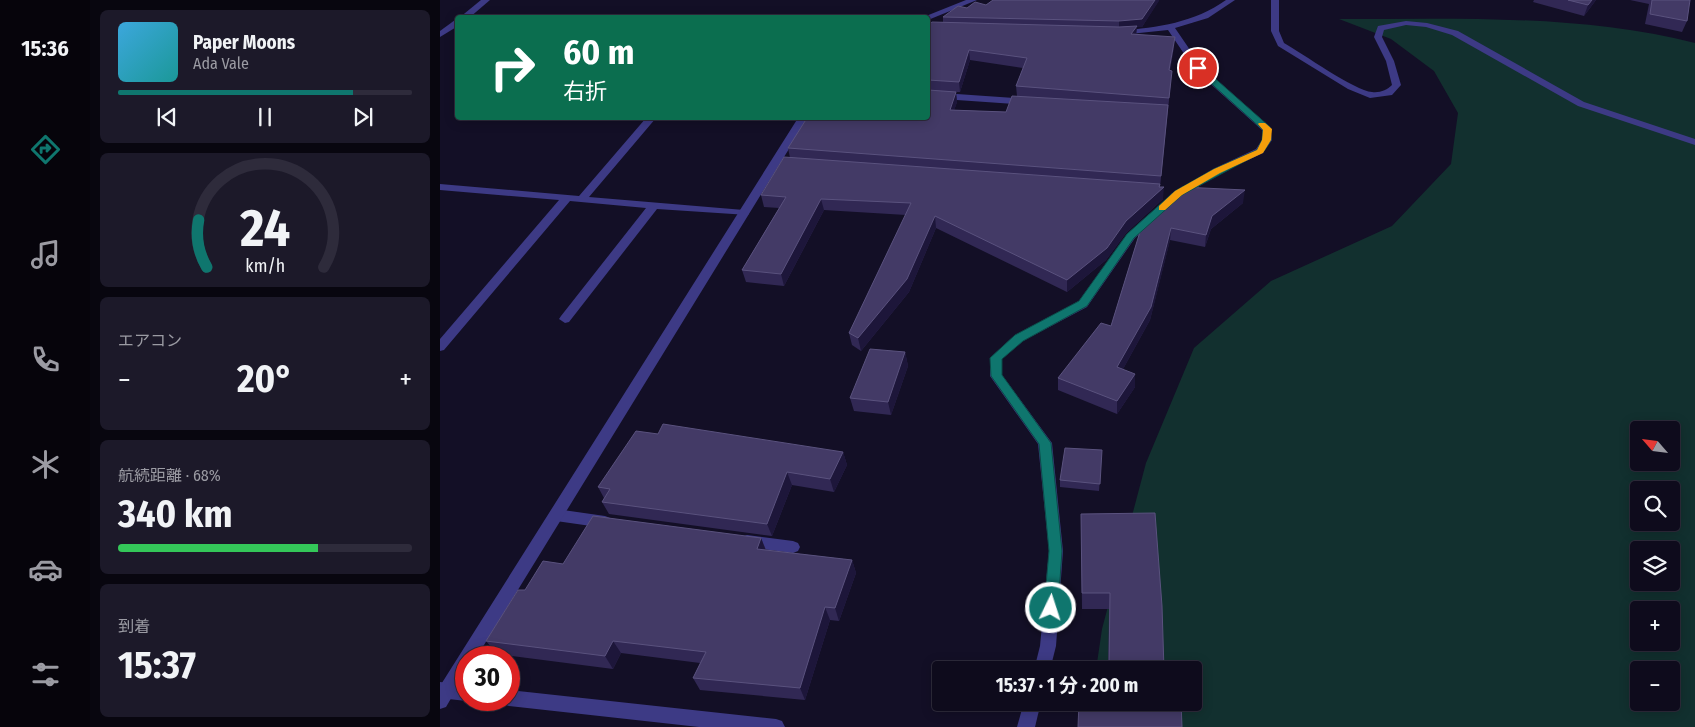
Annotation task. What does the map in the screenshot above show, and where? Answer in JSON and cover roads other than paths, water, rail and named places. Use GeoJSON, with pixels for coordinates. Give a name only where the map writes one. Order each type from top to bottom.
{"type":"FeatureCollection","features":[{"type":"Feature","properties":{"kind":"street"},"geometry":{"type":"LineString","coordinates":[[467,15],[486,0]]}},
{"type":"Feature","properties":{"kind":"street"},"geometry":{"type":"LineString","coordinates":[[930,16],[970,0]]}},
{"type":"Feature","properties":{"kind":"street"},"geometry":{"type":"LineString","coordinates":[[1110,33],[1171,28],[1204,17],[1232,0]]}},
{"type":"Feature","properties":{"kind":"street"},"geometry":{"type":"LineString","coordinates":[[1275,0],[1275,31],[1282,44],[1350,87],[1370,95],[1389,93],[1397,85],[1390,61],[1378,37],[1381,28],[1406,23],[1427,25],[1455,33],[1581,104],[1695,142]]}},
{"type":"Feature","properties":{"kind":"street"},"geometry":{"type":"LineString","coordinates":[[440,35],[455,24]]}},
{"type":"Feature","properties":{"kind":"street"},"geometry":{"type":"LineString","coordinates":[[1044,661],[1048,646],[1056,551],[1045,443],[996,376],[996,358],[1019,338],[1083,304],[1131,236],[1162,208],[1174,192],[1260,151],[1267,140],[1267,129],[1198,68],[1171,28]]}},
{"type":"Feature","properties":{"kind":"street"},"geometry":{"type":"LineString","coordinates":[[930,95],[1036,103]]}},
{"type":"Feature","properties":{"kind":"street"},"geometry":{"type":"LineString","coordinates":[[582,199],[649,120]]}},
{"type":"Feature","properties":{"kind":"street"},"geometry":{"type":"LineString","coordinates":[[475,646],[744,213],[780,164],[802,120]]}},
{"type":"Feature","properties":{"kind":"street"},"geometry":{"type":"LineString","coordinates":[[440,187],[744,213]]}},
{"type":"Feature","properties":{"kind":"street"},"geometry":{"type":"LineString","coordinates":[[440,347],[567,198]]}},
{"type":"Feature","properties":{"kind":"street"},"geometry":{"type":"LineString","coordinates":[[565,319],[654,205]]}},
{"type":"Feature","properties":{"kind":"street"},"geometry":{"type":"LineString","coordinates":[[556,516],[615,523]]}},
{"type":"Feature","properties":{"kind":"street"},"geometry":{"type":"LineString","coordinates":[[734,539],[793,547]]}},
{"type":"Feature","properties":{"kind":"street"},"geometry":{"type":"LineString","coordinates":[[442,694],[455,675]]}},
{"type":"Feature","properties":{"kind":"street"},"geometry":{"type":"LineString","coordinates":[[442,694],[455,693]]}},
{"type":"Feature","properties":{"kind":"street"},"geometry":{"type":"LineString","coordinates":[[520,699],[776,727]]}},
{"type":"Feature","properties":{"kind":"street"},"geometry":{"type":"LineString","coordinates":[[1026,727],[1030,711]]}}]}
